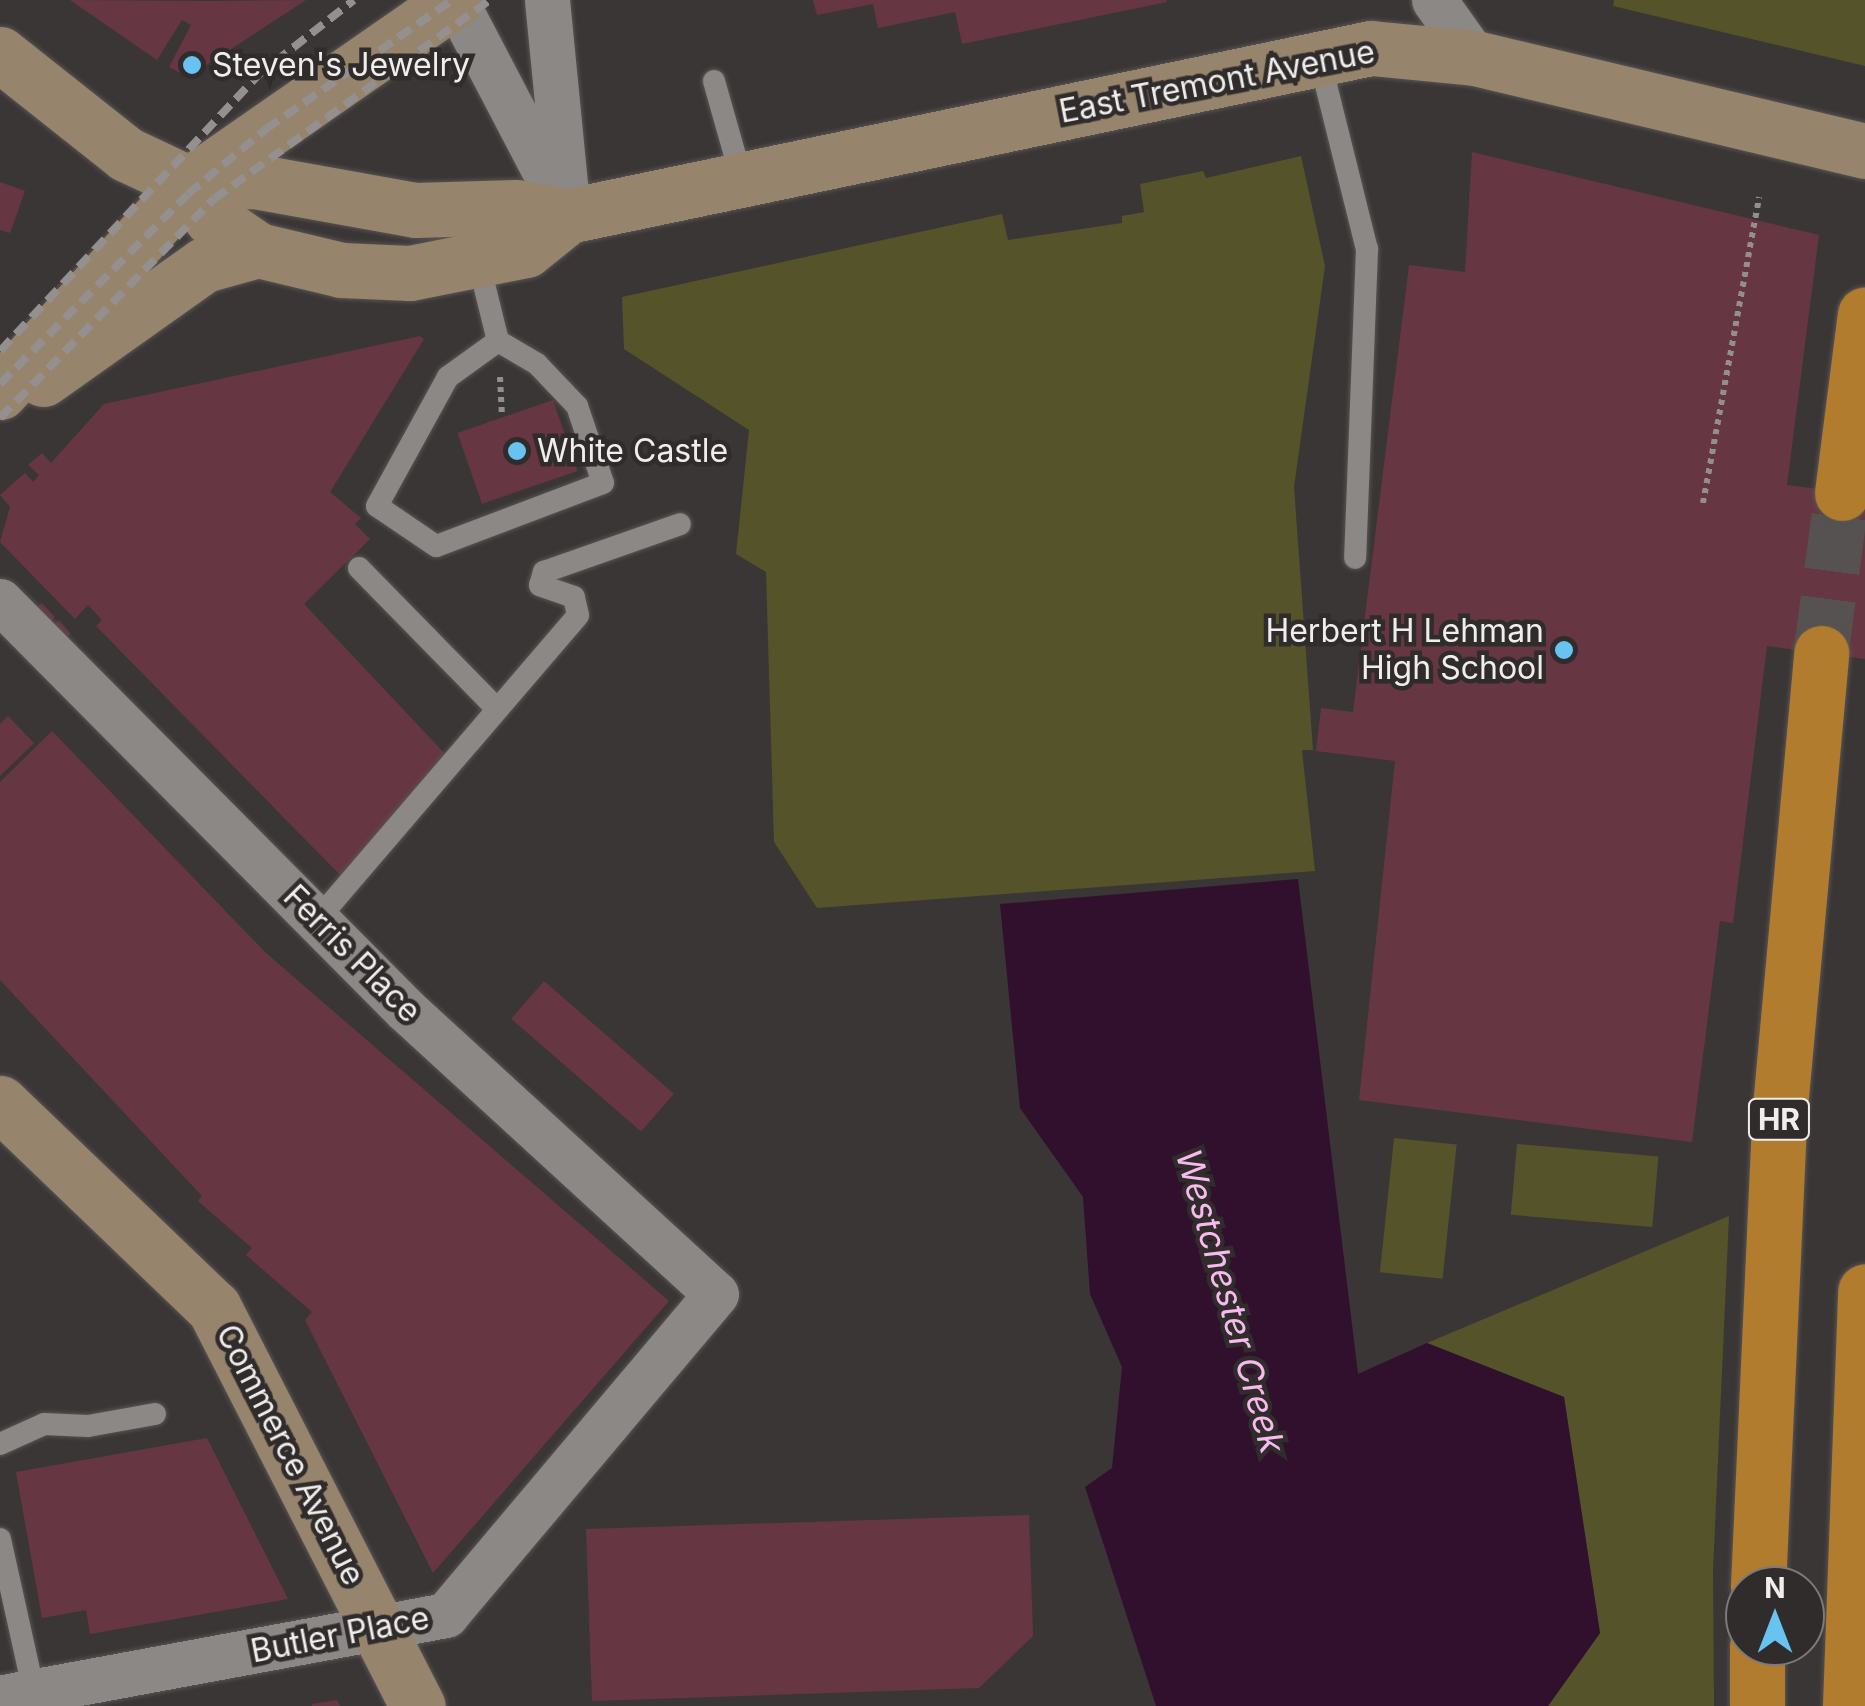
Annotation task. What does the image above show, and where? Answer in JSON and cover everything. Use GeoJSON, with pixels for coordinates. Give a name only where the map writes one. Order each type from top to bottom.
{"type":"FeatureCollection","features":[{"type":"Feature","properties":{"kind":"highway"},"geometry":{"type":"LineString","coordinates":[[1842,493],[1865,314]]}},
{"type":"Feature","properties":{"kind":"highway","name":"HR"},"geometry":{"type":"LineString","coordinates":[[1759,1566],[1780,1107],[1821,653]]}},
{"type":"Feature","properties":{"kind":"highway"},"geometry":{"type":"LineString","coordinates":[[1850,1706],[1865,1291]]}},
{"type":"Feature","properties":{"kind":"highway"},"geometry":{"type":"LineString","coordinates":[[1757,1666],[1757,1706]]}},
{"type":"Feature","properties":{"kind":"main road"},"geometry":{"type":"LineString","coordinates":[[0,392],[190,184],[455,0]]}},
{"type":"Feature","properties":{"kind":"main road","name":"East Tremont Avenue"},"geometry":{"type":"LineString","coordinates":[[568,216],[526,250],[410,273],[340,270],[258,250],[211,218],[190,184],[254,181],[382,207],[516,208],[568,216],[1371,48],[1475,58],[1865,152]]}},
{"type":"Feature","properties":{"kind":"main road"},"geometry":{"type":"LineString","coordinates":[[0,54],[126,154],[190,184]]}},
{"type":"Feature","properties":{"kind":"main road"},"geometry":{"type":"LineString","coordinates":[[0,409],[204,265],[258,250]]}},
{"type":"Feature","properties":{"kind":"main road","name":"Commerce Avenue"},"geometry":{"type":"LineString","coordinates":[[0,1103],[214,1308],[418,1706]]}},
{"type":"Feature","properties":{"kind":"street"},"geometry":{"type":"LineString","coordinates":[[455,0],[568,216]]}},
{"type":"Feature","properties":{"kind":"street"},"geometry":{"type":"LineString","coordinates":[[547,0],[568,216]]}},
{"type":"Feature","properties":{"kind":"street"},"geometry":{"type":"LineString","coordinates":[[1434,0],[1475,58]]}},
{"type":"Feature","properties":{"kind":"street","name":"Ferris Place"},"geometry":{"type":"LineString","coordinates":[[0,601],[317,920],[716,1294]]}},
{"type":"Feature","properties":{"kind":"street","name":"Butler Place"},"geometry":{"type":"LineString","coordinates":[[17,1695],[446,1615],[716,1294]]}},
{"type":"Feature","properties":{"kind":"lane"},"geometry":{"type":"LineString","coordinates":[[1319,57],[1366,249],[1355,558]]}},
{"type":"Feature","properties":{"kind":"lane"},"geometry":{"type":"LineString","coordinates":[[714,81],[742,180]]}},
{"type":"Feature","properties":{"kind":"lane"},"geometry":{"type":"LineString","coordinates":[[478,260],[498,341],[537,364],[576,406],[603,483],[436,546],[377,506],[448,377],[498,341]]}},
{"type":"Feature","properties":{"kind":"lane"},"geometry":{"type":"LineString","coordinates":[[317,920],[578,615],[574,597],[540,585],[544,572],[680,524]]}},
{"type":"Feature","properties":{"kind":"lane"},"geometry":{"type":"LineString","coordinates":[[360,568],[496,708]]}},
{"type":"Feature","properties":{"kind":"lane"},"geometry":{"type":"LineString","coordinates":[[0,1444],[44,1424],[88,1426],[155,1414]]}},
{"type":"Feature","properties":{"kind":"lane"},"geometry":{"type":"LineString","coordinates":[[0,1539],[17,1695]]}},
{"type":"Feature","properties":{"kind":"path"},"geometry":{"type":"LineString","coordinates":[[1703,503],[1758,197]]}},
{"type":"Feature","properties":{"kind":"shaded area"},"geometry":{"type":"Polygon","coordinates":[[[1614,0],[1865,0],[1865,66],[1613,6],[1614,0]]]}},
{"type":"Feature","properties":{"kind":"shaded area"},"geometry":{"type":"Polygon","coordinates":[[[1301,156],[1325,266],[1294,487],[1313,750],[1302,750],[1315,871],[817,908],[774,842],[766,572],[736,554],[749,430],[624,349],[622,297],[1002,214],[1008,240],[1122,223],[1122,216],[1144,212],[1140,184],[1203,171],[1206,178],[1301,156]]]}},
{"type":"Feature","properties":{"kind":"shaded area"},"geometry":{"type":"Polygon","coordinates":[[[1394,1138],[1457,1145],[1443,1279],[1380,1272],[1394,1138]]]}},
{"type":"Feature","properties":{"kind":"shaded area"},"geometry":{"type":"Polygon","coordinates":[[[1517,1144],[1658,1156],[1652,1227],[1511,1215],[1517,1144]]]}},
{"type":"Feature","properties":{"kind":"shaded area"},"geometry":{"type":"Polygon","coordinates":[[[1729,1216],[1713,1570],[1714,1706],[1548,1706],[1600,1633],[1564,1397],[1427,1343],[1729,1216]]]}},
{"type":"Feature","properties":{"kind":"water","name":"Westchester Creek"},"geometry":{"type":"Polygon","coordinates":[[[1298,879],[1358,1374],[1427,1343],[1564,1397],[1600,1633],[1548,1706],[1156,1706],[1085,1487],[1112,1468],[1122,1367],[1090,1294],[1083,1197],[1020,1108],[1000,904],[1298,879]]]}},
{"type":"Feature","properties":{"kind":"building"},"geometry":{"type":"Polygon","coordinates":[[[70,0],[306,0],[188,77],[169,67],[191,25],[182,20],[157,60],[70,0]]]}},
{"type":"Feature","properties":{"kind":"building"},"geometry":{"type":"Polygon","coordinates":[[[813,0],[1167,2],[962,44],[955,12],[878,28],[873,4],[817,15],[813,0]]]}},
{"type":"Feature","properties":{"kind":"building","name":"Herbert H Lehman High School"},"geometry":{"type":"Polygon","coordinates":[[[1472,152],[1819,235],[1787,485],[1865,495],[1865,659],[1767,646],[1733,923],[1720,921],[1692,1142],[1359,1100],[1395,761],[1316,751],[1321,708],[1353,712],[1409,265],[1465,272],[1472,152]]]}},
{"type":"Feature","properties":{"kind":"building"},"geometry":{"type":"Polygon","coordinates":[[[0,182],[25,191],[10,233],[0,230],[0,182]]]}},
{"type":"Feature","properties":{"kind":"building"},"geometry":{"type":"Polygon","coordinates":[[[420,336],[424,339],[330,492],[361,518],[355,524],[370,539],[304,604],[448,757],[343,878],[96,626],[102,620],[88,605],[75,619],[0,542],[10,507],[0,495],[25,473],[33,482],[39,475],[28,465],[42,453],[51,463],[104,404],[420,336]]]}},
{"type":"Feature","properties":{"kind":"building","name":"White Castle"},"geometry":{"type":"Polygon","coordinates":[[[553,400],[577,471],[482,504],[458,433],[553,400]]]}},
{"type":"Feature","properties":{"kind":"building"},"geometry":{"type":"Polygon","coordinates":[[[42,603],[55,617],[42,629],[29,615],[42,603]]]}},
{"type":"Feature","properties":{"kind":"building"},"geometry":{"type":"Polygon","coordinates":[[[59,620],[71,634],[57,645],[45,632],[59,620]]]}},
{"type":"Feature","properties":{"kind":"building"},"geometry":{"type":"Polygon","coordinates":[[[8,716],[34,743],[0,776],[0,724],[8,716]]]}},
{"type":"Feature","properties":{"kind":"building"},"geometry":{"type":"Polygon","coordinates":[[[52,731],[266,953],[669,1301],[433,1573],[305,1320],[312,1312],[246,1255],[252,1248],[198,1201],[202,1196],[0,980],[0,782],[52,731]]]}},
{"type":"Feature","properties":{"kind":"building"},"geometry":{"type":"Polygon","coordinates":[[[544,981],[674,1094],[641,1132],[511,1019],[544,981]]]}},
{"type":"Feature","properties":{"kind":"building"},"geometry":{"type":"Polygon","coordinates":[[[207,1438],[288,1599],[90,1634],[86,1610],[42,1618],[16,1472],[207,1438]]]}},
{"type":"Feature","properties":{"kind":"building"},"geometry":{"type":"Polygon","coordinates":[[[1029,1515],[1033,1636],[979,1688],[592,1701],[586,1529],[1029,1515]]]}},
{"type":"Feature","properties":{"kind":"building"},"geometry":{"type":"Polygon","coordinates":[[[337,1700],[340,1706],[312,1706],[312,1704],[337,1700]]]}},
{"type":"Feature","properties":{"kind":"tunnel"},"geometry":{"type":"LineString","coordinates":[[1821,653],[1842,493]]}},
{"type":"Feature","properties":{"kind":"railway"},"geometry":{"type":"LineString","coordinates":[[0,351],[257,76],[354,0]]}},
{"type":"Feature","properties":{"kind":"railway"},"geometry":{"type":"LineString","coordinates":[[0,384],[188,194],[266,129],[452,0]]}},
{"type":"Feature","properties":{"kind":"railway"},"geometry":{"type":"LineString","coordinates":[[0,418],[214,199],[490,0]]}},
{"type":"Feature","properties":{"kind":"place","name":"Steven's Jewelry"},"geometry":{"type":"Point","coordinates":[192,65]}},
{"type":"Feature","properties":{"kind":"place","name":"White Castle"},"geometry":{"type":"Point","coordinates":[517,451]}},
{"type":"Feature","properties":{"kind":"place","name":"Herbert H Lehman High School"},"geometry":{"type":"Point","coordinates":[1564,650]}}]}
